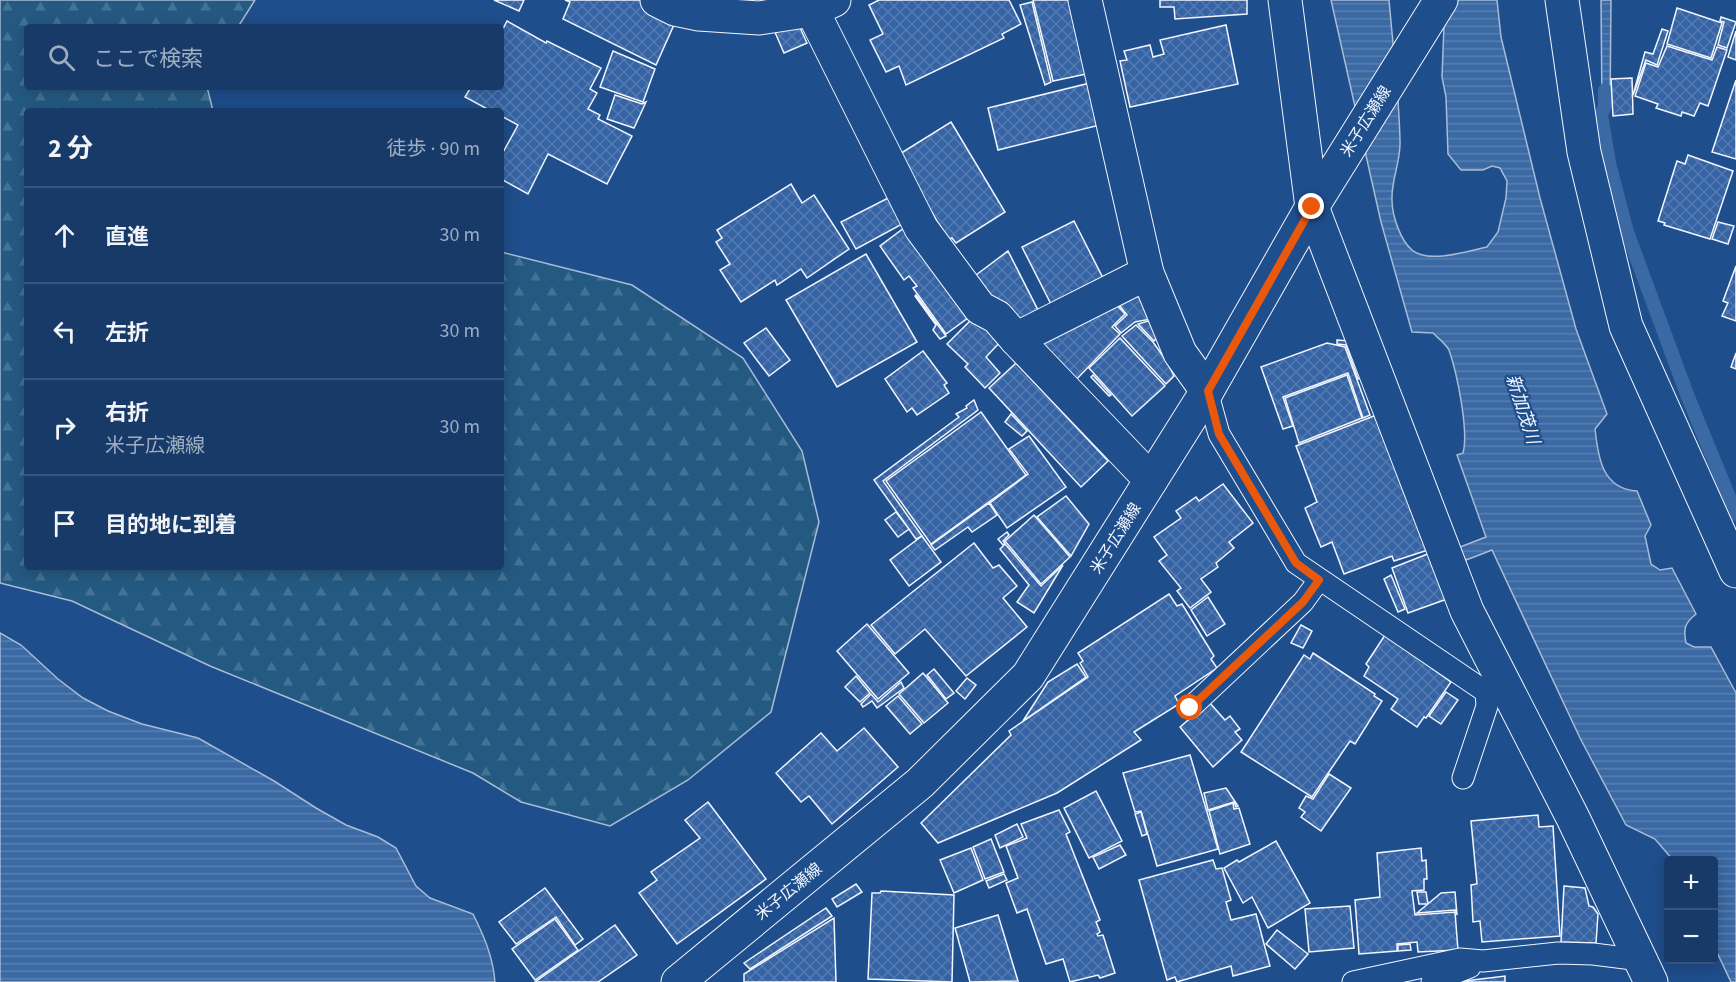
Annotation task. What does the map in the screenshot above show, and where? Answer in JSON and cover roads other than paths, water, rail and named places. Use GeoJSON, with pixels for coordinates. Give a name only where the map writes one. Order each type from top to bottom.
{"type":"FeatureCollection","features":[{"type":"Feature","properties":{"kind":"street"},"geometry":{"type":"LineString","coordinates":[[657,0],[675,9],[726,17],[759,18],[823,5],[921,228],[980,308],[997,317],[1151,480]]}},
{"type":"Feature","properties":{"kind":"street"},"geometry":{"type":"LineString","coordinates":[[1085,0],[1147,273],[1180,353],[1208,391]]}},
{"type":"Feature","properties":{"kind":"street"},"geometry":{"type":"LineString","coordinates":[[1286,0],[1320,194],[1467,611],[1498,692],[1573,818],[1646,971]]}},
{"type":"Feature","properties":{"kind":"street","name":"米子広瀬線"},"geometry":{"type":"LineString","coordinates":[[682,981],[920,783],[1028,676],[1208,391],[1320,194],[1441,0]]}},
{"type":"Feature","properties":{"kind":"street"},"geometry":{"type":"LineString","coordinates":[[1562,0],[1584,152],[1626,327],[1736,570]]}},
{"type":"Feature","properties":{"kind":"street"},"geometry":{"type":"LineString","coordinates":[[1016,339],[1147,273]]}},
{"type":"Feature","properties":{"kind":"lane"},"geometry":{"type":"LineString","coordinates":[[1208,391],[1219,434],[1296,563],[1319,580],[1498,692],[1487,706],[1462,778]]}},
{"type":"Feature","properties":{"kind":"lane"},"geometry":{"type":"LineString","coordinates":[[1190,708],[1303,602],[1319,580]]}},
{"type":"Feature","properties":{"kind":"lane"},"geometry":{"type":"LineString","coordinates":[[1353,982],[1460,959],[1483,961],[1558,953],[1593,954],[1646,971]]}},
{"type":"Feature","properties":{"kind":"lane"},"geometry":{"type":"LineString","coordinates":[[1432,982],[1483,961]]}},
{"type":"Feature","properties":{"kind":"water","name":"新加茂川"},"geometry":{"type":"Polygon","coordinates":[[[1331,0],[1389,0],[1400,141],[1392,193],[1393,213],[1400,234],[1412,250],[1419,254],[1438,256],[1487,247],[1498,232],[1506,198],[1507,181],[1500,168],[1492,166],[1483,170],[1461,170],[1448,154],[1446,97],[1442,77],[1445,0],[1497,0],[1501,37],[1540,198],[1576,329],[1607,414],[1595,429],[1600,460],[1609,478],[1616,484],[1625,489],[1637,491],[1651,525],[1645,536],[1651,564],[1660,570],[1672,568],[1696,614],[1686,626],[1686,643],[1694,647],[1711,647],[1736,693],[1736,982],[1731,982],[1718,954],[1718,856],[1670,856],[1655,839],[1626,825],[1580,738],[1492,550],[1461,562],[1455,549],[1486,537],[1457,455],[1463,453],[1464,431],[1455,373],[1449,350],[1442,341],[1433,333],[1412,332],[1381,222],[1331,0]]]}},
{"type":"Feature","properties":{"kind":"water"},"geometry":{"type":"Polygon","coordinates":[[[1601,0],[1611,0],[1610,109],[1602,108],[1601,0]]]}},
{"type":"Feature","properties":{"kind":"water"},"geometry":{"type":"Polygon","coordinates":[[[0,633],[21,645],[58,679],[83,698],[108,711],[142,724],[198,738],[346,825],[378,837],[396,848],[416,886],[430,898],[473,914],[487,947],[495,982],[0,982],[0,633]]]}},
{"type":"Feature","properties":{"kind":"waterway"},"geometry":{"type":"LineString","coordinates":[[1605,90],[1605,106],[1601,115],[1609,163],[1627,232],[1688,397],[1736,514]]}}]}
